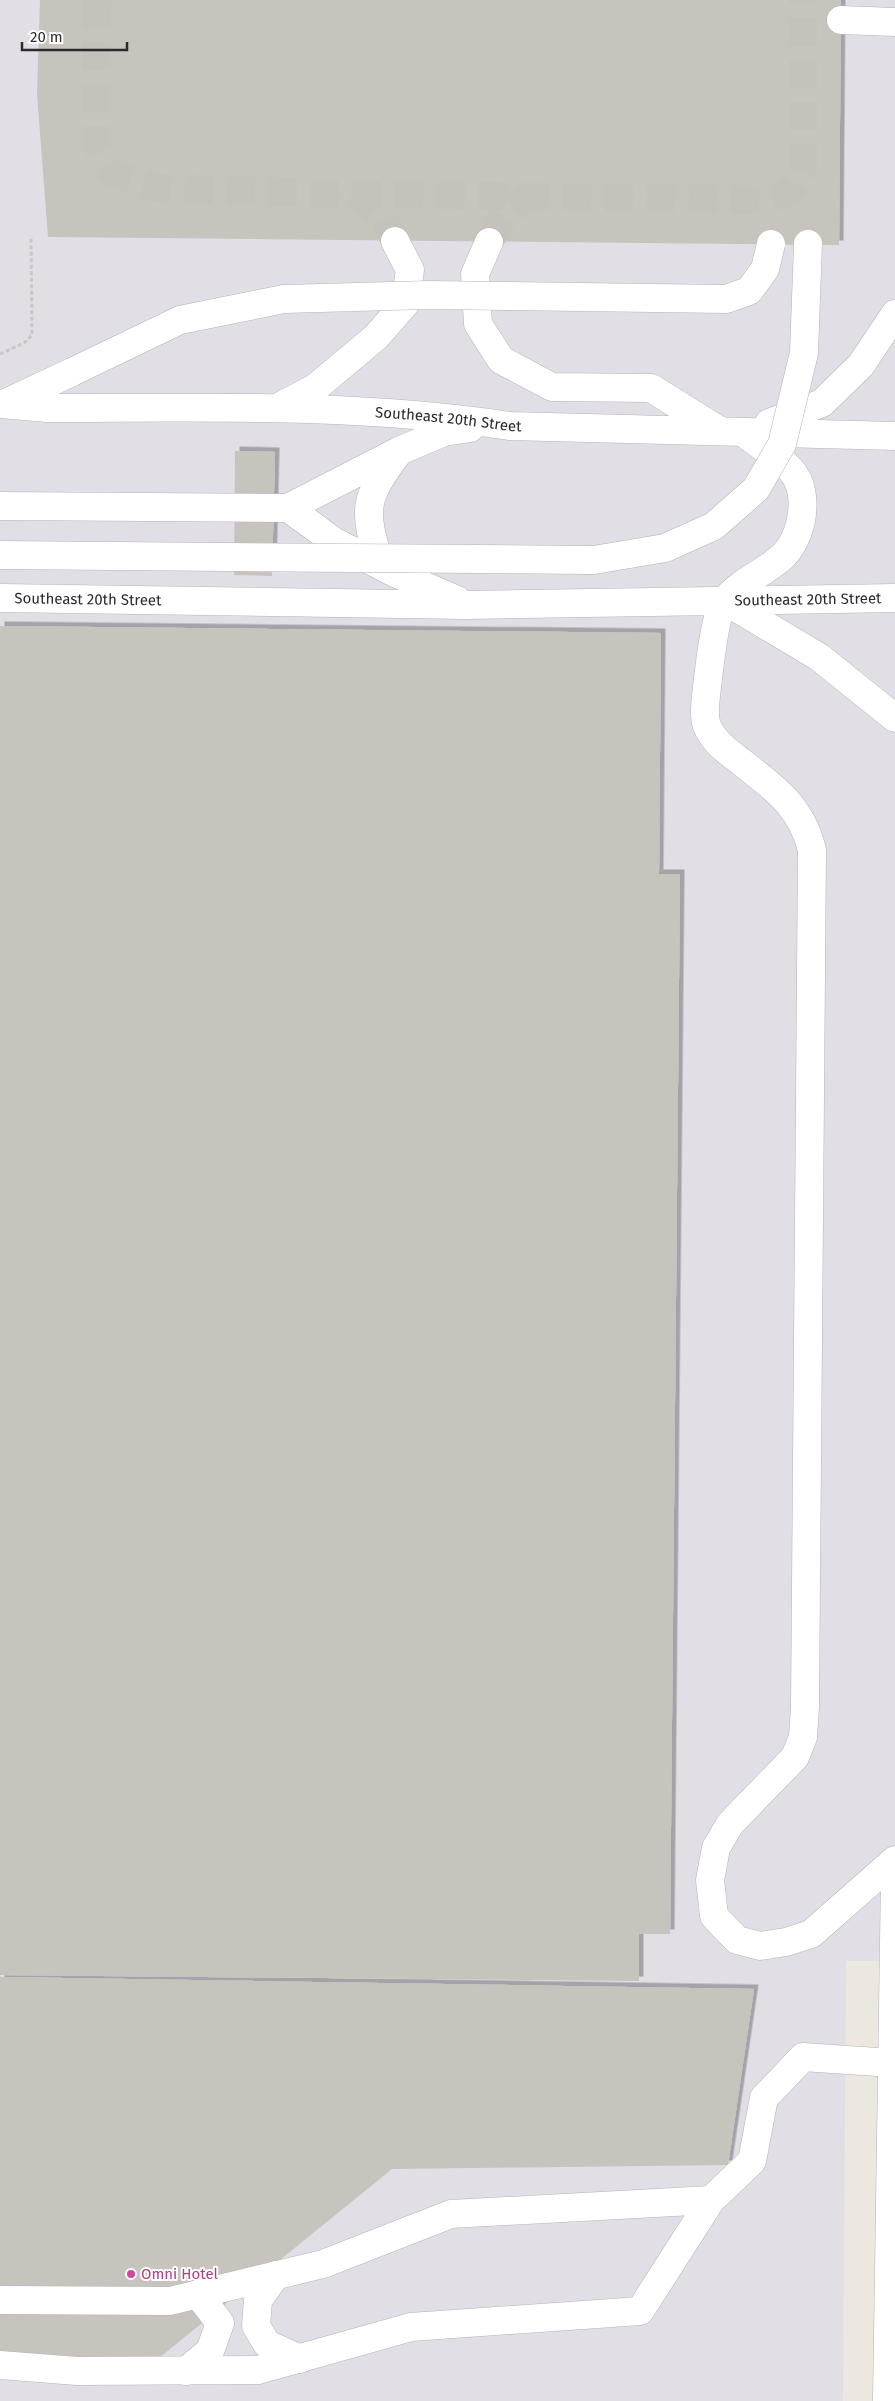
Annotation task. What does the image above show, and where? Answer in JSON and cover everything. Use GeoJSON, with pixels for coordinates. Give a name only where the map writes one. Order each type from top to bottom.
{"type":"FeatureCollection","features":[{"type":"Feature","properties":{"kind":"street"},"geometry":{"type":"LineString","coordinates":[[841,20],[895,22]]}},
{"type":"Feature","properties":{"kind":"street"},"geometry":{"type":"LineString","coordinates":[[277,409],[315,388],[376,337],[405,304],[410,270],[395,241]]}},
{"type":"Feature","properties":{"kind":"street"},"geometry":{"type":"LineString","coordinates":[[489,242],[475,274],[478,324],[501,360],[552,386],[651,388],[733,432],[793,472],[801,493],[803,515],[798,537],[783,556],[724,601],[711,650],[706,698],[707,725],[721,746],[776,790],[793,808],[807,828],[812,850],[803,1737],[795,1757],[730,1824],[716,1848],[710,1880],[714,1916],[737,1940],[760,1946],[786,1942],[811,1934],[895,1860]]}},
{"type":"Feature","properties":{"kind":"street"},"geometry":{"type":"LineString","coordinates":[[2,404],[180,320],[284,300],[428,295],[726,299],[749,291],[765,269],[771,244]]}},
{"type":"Feature","properties":{"kind":"street"},"geometry":{"type":"LineString","coordinates":[[0,555],[594,560],[665,548],[714,526],[749,496],[756,489],[782,444],[804,353],[808,244]]}},
{"type":"Feature","properties":{"kind":"street"},"geometry":{"type":"LineString","coordinates":[[733,432],[822,403],[861,365],[895,314]]}},
{"type":"Feature","properties":{"kind":"street","name":"Southeast 20th Street"},"geometry":{"type":"LineString","coordinates":[[2,404],[48,408],[338,409],[464,419],[509,426],[895,436]]}},
{"type":"Feature","properties":{"kind":"street"},"geometry":{"type":"LineString","coordinates":[[0,506],[288,508],[399,451],[444,432],[471,428],[509,426]]}},
{"type":"Feature","properties":{"kind":"street"},"geometry":{"type":"LineString","coordinates":[[380,565],[368,519],[371,497],[379,478],[399,451]]}},
{"type":"Feature","properties":{"kind":"street"},"geometry":{"type":"LineString","coordinates":[[288,508],[335,542],[467,605]]}},
{"type":"Feature","properties":{"kind":"street","name":"Southeast 20th Street"},"geometry":{"type":"LineString","coordinates":[[0,598],[467,605],[895,598]]}},
{"type":"Feature","properties":{"kind":"street"},"geometry":{"type":"LineString","coordinates":[[724,601],[819,657],[895,718]]}},
{"type":"Feature","properties":{"kind":"street"},"geometry":{"type":"LineString","coordinates":[[887,2401],[895,1878]]}},
{"type":"Feature","properties":{"kind":"street"},"geometry":{"type":"LineString","coordinates":[[0,2365],[77,2370],[258,2370],[411,2327],[640,2311],[711,2200],[752,2161],[764,2098],[803,2057],[892,2063]]}},
{"type":"Feature","properties":{"kind":"street"},"geometry":{"type":"LineString","coordinates":[[0,2300],[170,2301],[323,2264],[451,2214],[711,2200]]}},
{"type":"Feature","properties":{"kind":"street"},"geometry":{"type":"LineString","coordinates":[[276,2275],[258,2300],[256,2326],[267,2344],[300,2359]]}},
{"type":"Feature","properties":{"kind":"street"},"geometry":{"type":"LineString","coordinates":[[186,2371],[210,2351],[220,2323],[198,2294]]}},
{"type":"Feature","properties":{"kind":"path"},"geometry":{"type":"LineString","coordinates":[[0,354],[24,343],[32,335],[31,236]]}},
{"type":"Feature","properties":{"kind":"shaded area"},"geometry":{"type":"Polygon","coordinates":[[[0,0],[895,0],[895,1961],[846,1961],[843,2401],[0,2401],[0,0]]]}},
{"type":"Feature","properties":{"kind":"building"},"geometry":{"type":"Polygon","coordinates":[[[40,0],[841,0],[839,245],[48,237],[37,94],[40,0]]]}},
{"type":"Feature","properties":{"kind":"building"},"geometry":{"type":"Polygon","coordinates":[[[235,451],[275,452],[272,576],[234,575],[235,451]]]}},
{"type":"Feature","properties":{"kind":"building"},"geometry":{"type":"Polygon","coordinates":[[[0,626],[661,633],[659,874],[680,874],[670,1934],[639,1934],[639,1981],[0,1975],[0,626]]]}},
{"type":"Feature","properties":{"kind":"building","name":"Omni Hotel"},"geometry":{"type":"Polygon","coordinates":[[[0,1977],[754,1989],[728,2165],[392,2169],[128,2383],[0,2378],[0,1977]]]}},
{"type":"Feature","properties":{"kind":"tunnel"},"geometry":{"type":"LineString","coordinates":[[97,0],[96,143],[113,173],[157,188],[352,194],[765,200],[789,192],[803,171],[803,0]]}},
{"type":"Feature","properties":{"kind":"tunnel"},"geometry":{"type":"LineString","coordinates":[[352,194],[382,214],[395,241]]}},
{"type":"Feature","properties":{"kind":"tunnel"},"geometry":{"type":"LineString","coordinates":[[489,242],[503,218],[528,196]]}},
{"type":"Feature","properties":{"kind":"place","name":"Omni Hotel"},"geometry":{"type":"Point","coordinates":[131,2274]}}]}
